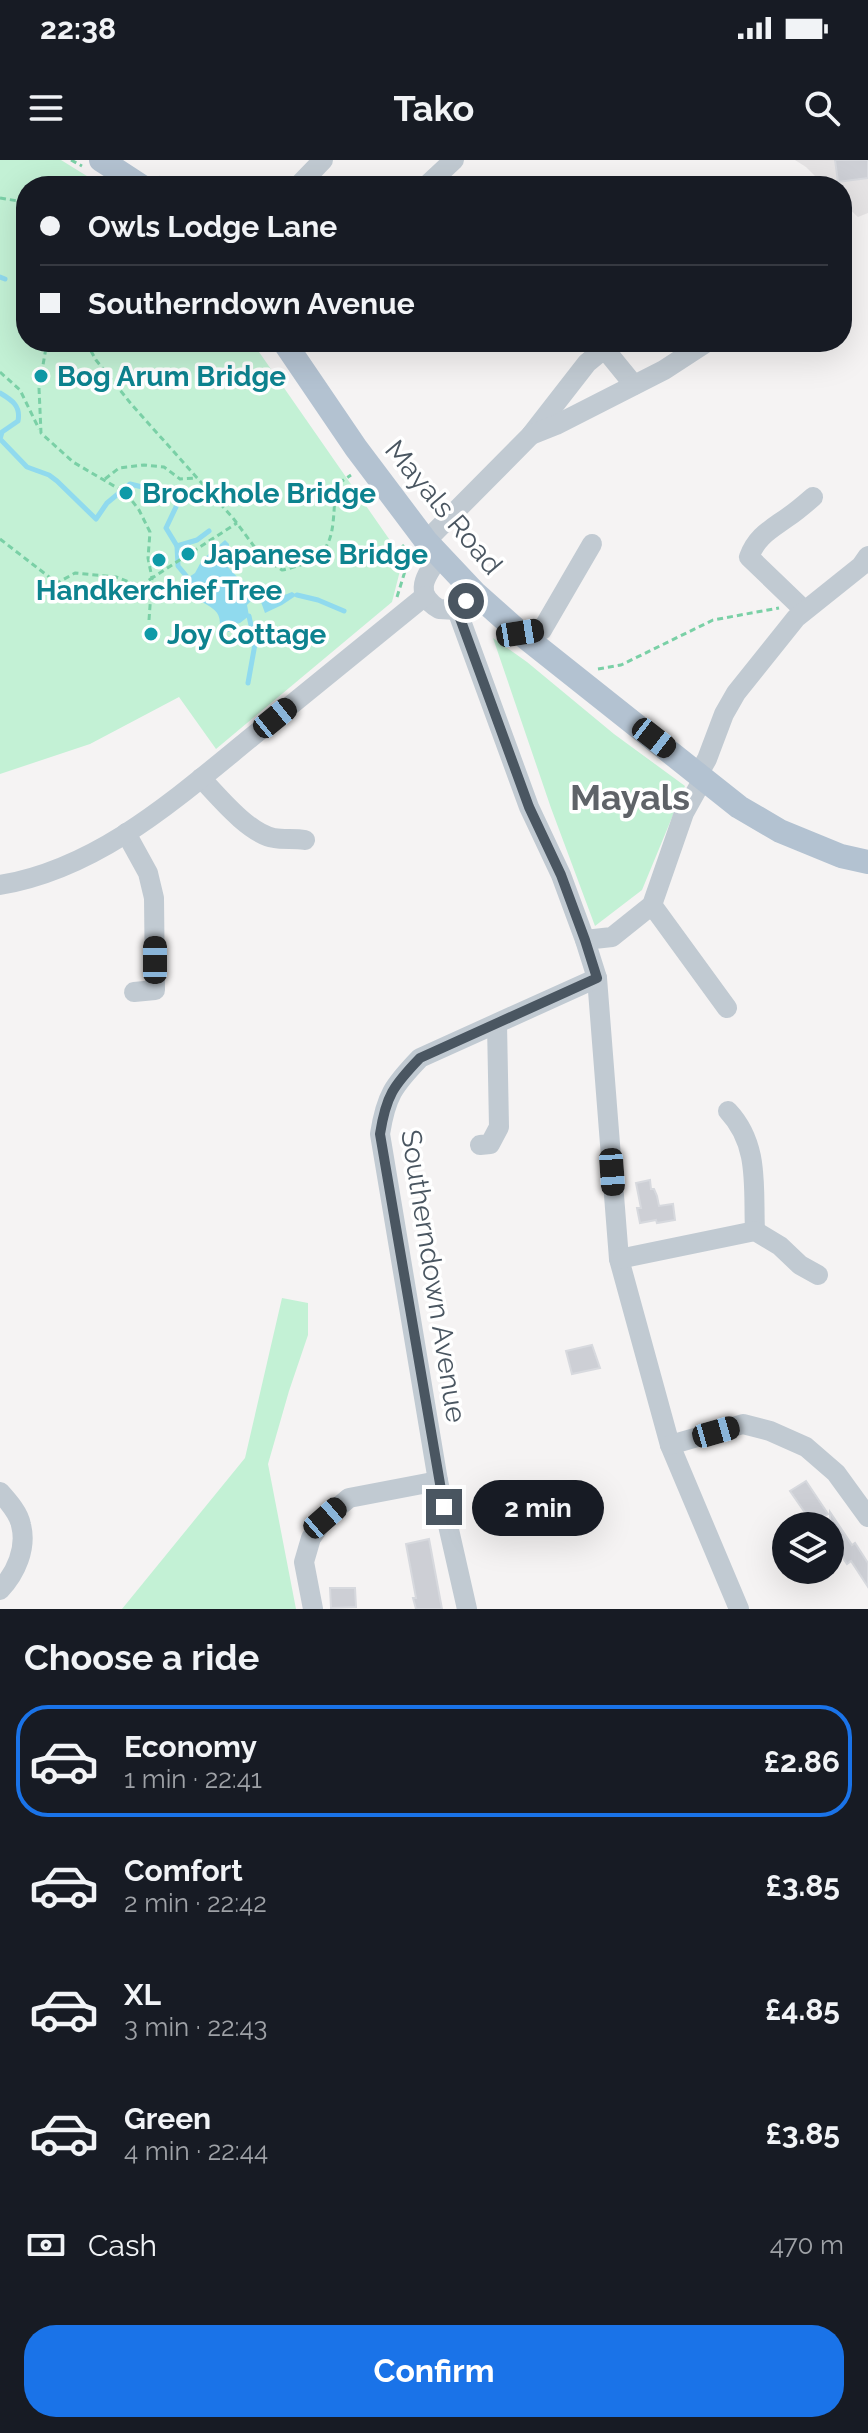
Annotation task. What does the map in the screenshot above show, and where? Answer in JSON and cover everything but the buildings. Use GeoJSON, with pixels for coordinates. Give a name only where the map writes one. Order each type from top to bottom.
{"type":"FeatureCollection","features":[{"type":"Feature","properties":{"kind":"main road"},"geometry":{"type":"LineString","coordinates":[[101,160],[126,176]]}},
{"type":"Feature","properties":{"kind":"main road","name":"Mayals Road"},"geometry":{"type":"LineString","coordinates":[[291,352],[425,551],[520,633],[739,807],[780,831],[841,856],[868,862]]}},
{"type":"Feature","properties":{"kind":"street"},"geometry":{"type":"LineString","coordinates":[[308,176],[323,160]]}},
{"type":"Feature","properties":{"kind":"street"},"geometry":{"type":"LineString","coordinates":[[437,176],[454,160]]}},
{"type":"Feature","properties":{"kind":"street"},"geometry":{"type":"LineString","coordinates":[[475,593],[457,610],[439,609],[433,605],[425,596],[422,586],[426,574],[425,551],[531,435],[596,352]]}},
{"type":"Feature","properties":{"kind":"street"},"geometry":{"type":"LineString","coordinates":[[608,352],[634,385]]}},
{"type":"Feature","properties":{"kind":"street"},"geometry":{"type":"LineString","coordinates":[[531,435],[664,370],[692,352]]}},
{"type":"Feature","properties":{"kind":"street"},"geometry":{"type":"LineString","coordinates":[[800,614],[749,557],[760,536],[813,497]]}},
{"type":"Feature","properties":{"kind":"street"},"geometry":{"type":"LineString","coordinates":[[520,633],[542,630],[592,544]]}},
{"type":"Feature","properties":{"kind":"street"},"geometry":{"type":"LineString","coordinates":[[585,940],[612,937],[652,905],[684,813],[724,714],[736,693],[800,614],[861,566],[868,556]]}},
{"type":"Feature","properties":{"kind":"street"},"geometry":{"type":"LineString","coordinates":[[0,885],[29,880],[73,864],[126,833],[201,778],[425,596]]}},
{"type":"Feature","properties":{"kind":"street"},"geometry":{"type":"LineString","coordinates":[[457,610],[529,807],[561,875],[597,978],[619,1259],[670,1445],[739,1609]]}},
{"type":"Feature","properties":{"kind":"street"},"geometry":{"type":"LineString","coordinates":[[201,778],[251,827],[270,838],[305,840]]}},
{"type":"Feature","properties":{"kind":"street"},"geometry":{"type":"LineString","coordinates":[[126,833],[148,873],[154,898],[148,997]]}},
{"type":"Feature","properties":{"kind":"street"},"geometry":{"type":"LineString","coordinates":[[652,905],[727,1008]]}},
{"type":"Feature","properties":{"kind":"street","name":"Southerndown Avenue"},"geometry":{"type":"LineString","coordinates":[[467,1609],[438,1481],[380,1134],[384,1108],[398,1081],[420,1058],[597,978]]}},
{"type":"Feature","properties":{"kind":"street"},"geometry":{"type":"LineString","coordinates":[[480,1145],[490,1144],[499,1127],[497,1024]]}},
{"type":"Feature","properties":{"kind":"street"},"geometry":{"type":"LineString","coordinates":[[728,1111],[742,1128],[752,1154],[755,1231]]}},
{"type":"Feature","properties":{"kind":"street"},"geometry":{"type":"LineString","coordinates":[[619,1259],[755,1231],[818,1275]]}},
{"type":"Feature","properties":{"kind":"street"},"geometry":{"type":"LineString","coordinates":[[670,1445],[743,1424],[770,1431],[806,1447],[836,1473],[868,1517]]}},
{"type":"Feature","properties":{"kind":"street"},"geometry":{"type":"LineString","coordinates":[[313,1609],[304,1562],[311,1538],[325,1518],[349,1498],[438,1481]]}},
{"type":"Feature","properties":{"kind":"street"},"geometry":{"type":"LineString","coordinates":[[0,1492],[21,1525],[21,1556],[0,1590]]}},
{"type":"Feature","properties":{"kind":"path"},"geometry":{"type":"LineString","coordinates":[[41,433],[39,388],[45,352]]}},
{"type":"Feature","properties":{"kind":"path"},"geometry":{"type":"LineString","coordinates":[[92,352],[132,405],[237,523],[262,557],[282,570],[298,567],[326,547],[334,533],[336,485],[358,471]]}},
{"type":"Feature","properties":{"kind":"path"},"geometry":{"type":"LineString","coordinates":[[0,372],[20,390],[41,433],[62,454],[126,493],[146,522],[150,532],[148,558],[152,578],[149,620]]}},
{"type":"Feature","properties":{"kind":"path"},"geometry":{"type":"LineString","coordinates":[[103,480],[119,468],[144,465],[164,467],[180,479],[197,478]]}},
{"type":"Feature","properties":{"kind":"path"},"geometry":{"type":"LineString","coordinates":[[0,539],[57,583],[75,573],[116,577],[140,586],[237,523]]}},
{"type":"Feature","properties":{"kind":"path"},"geometry":{"type":"LineString","coordinates":[[399,617],[391,607],[425,551]]}},
{"type":"Feature","properties":{"kind":"path"},"geometry":{"type":"LineString","coordinates":[[593,670],[621,665],[713,620],[784,607],[800,614]]}},
{"type":"Feature","properties":{"kind":"shaded area"},"geometry":{"type":"Polygon","coordinates":[[[795,160],[868,160],[868,213],[858,217],[852,211],[852,176],[815,176],[795,160]]]}},
{"type":"Feature","properties":{"kind":"green space"},"geometry":{"type":"Polygon","coordinates":[[[0,160],[61,160],[87,176],[16,176],[16,352],[259,352],[403,559],[392,602],[216,749],[179,697],[90,744],[0,774],[0,160]]]}},
{"type":"Feature","properties":{"kind":"green space"},"geometry":{"type":"Polygon","coordinates":[[[493,638],[685,786],[642,890],[595,926],[551,808],[493,638]]]}},
{"type":"Feature","properties":{"kind":"green space"},"geometry":{"type":"Polygon","coordinates":[[[282,1298],[308,1303],[308,1335],[268,1464],[296,1609],[122,1609],[245,1458],[282,1298]]]}},
{"type":"Feature","properties":{"kind":"water"},"geometry":{"type":"Polygon","coordinates":[[[225,540],[229,544],[228,567],[239,579],[269,596],[277,598],[292,592],[297,595],[265,613],[261,602],[254,598],[247,605],[249,616],[232,625],[229,632],[219,629],[217,613],[193,595],[186,579],[225,540]]]}},
{"type":"Feature","properties":{"kind":"waterway"},"geometry":{"type":"LineString","coordinates":[[0,277],[5,279]]}},
{"type":"Feature","properties":{"kind":"waterway"},"geometry":{"type":"LineString","coordinates":[[0,393],[15,404],[19,416],[18,421],[2,432],[0,439],[27,467],[57,481],[96,519],[107,503],[130,484],[171,494],[177,500],[176,507],[166,528],[177,546]]}},
{"type":"Feature","properties":{"kind":"waterway"},"geometry":{"type":"LineString","coordinates":[[188,578],[178,566],[177,546],[197,540],[209,531]]}},
{"type":"Feature","properties":{"kind":"waterway"},"geometry":{"type":"LineString","coordinates":[[297,595],[344,611]]}},
{"type":"Feature","properties":{"kind":"waterway"},"geometry":{"type":"LineString","coordinates":[[248,683],[255,644],[249,616]]}},
{"type":"Feature","properties":{"kind":"place","name":"Bog Arum Bridge"},"geometry":{"type":"Point","coordinates":[41,376]}},
{"type":"Feature","properties":{"kind":"place","name":"Brockhole Bridge"},"geometry":{"type":"Point","coordinates":[126,493]}},
{"type":"Feature","properties":{"kind":"place","name":"Japanese Bridge"},"geometry":{"type":"Point","coordinates":[188,554]}},
{"type":"Feature","properties":{"kind":"place","name":"Handkerchief Tree"},"geometry":{"type":"Point","coordinates":[159,560]}},
{"type":"Feature","properties":{"kind":"place","name":"Joy Cottage"},"geometry":{"type":"Point","coordinates":[151,634]}},
{"type":"Feature","properties":{"kind":"district","name":"Mayals"},"geometry":{"type":"Point","coordinates":[630,797]}},
{"type":"Feature","properties":{"kind":"route"},"geometry":{"type":"LineString","coordinates":[[444,1507],[380,1134],[384,1108],[398,1081],[420,1058],[597,978],[561,875],[529,807],[457,610],[466,601]]}}]}
